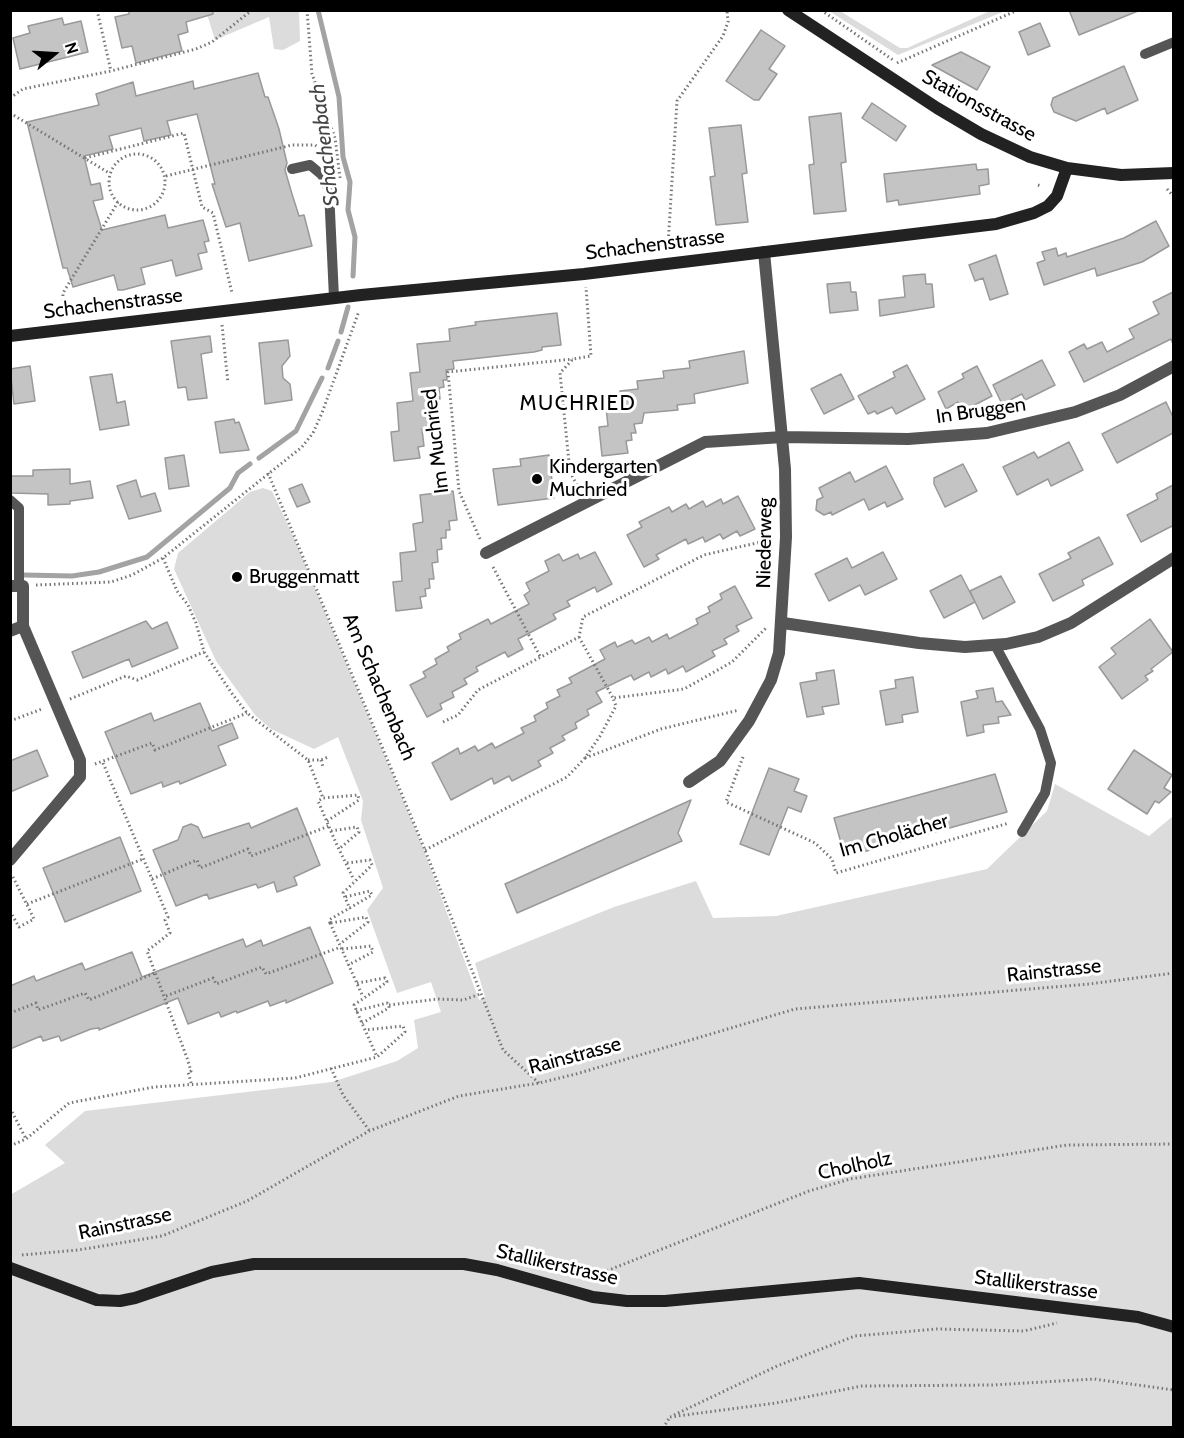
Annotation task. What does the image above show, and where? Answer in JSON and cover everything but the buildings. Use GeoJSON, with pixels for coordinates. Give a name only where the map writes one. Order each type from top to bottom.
{"type":"FeatureCollection","features":[{"type":"Feature","properties":{"kind":"street","name":"Stationsstrasse"},"geometry":{"type":"LineString","coordinates":[[788,10],[981,134],[1030,157],[1067,168],[1121,175],[1173,173]]}},
{"type":"Feature","properties":{"kind":"street","name":"Schachenstrasse"},"geometry":{"type":"LineString","coordinates":[[10,336],[361,295],[584,274],[1013,220],[1048,206],[1057,196],[1067,168]]}},
{"type":"Feature","properties":{"kind":"street","name":"Niederweg"},"geometry":{"type":"LineString","coordinates":[[764,252],[783,438],[786,537],[777,625]]}},
{"type":"Feature","properties":{"kind":"street","name":"In Bruggen"},"geometry":{"type":"LineString","coordinates":[[783,438],[908,439],[987,434],[1076,412],[1119,395],[1173,366]]}},
{"type":"Feature","properties":{"kind":"street"},"geometry":{"type":"LineString","coordinates":[[486,553],[705,441],[783,438]]}},
{"type":"Feature","properties":{"kind":"street"},"geometry":{"type":"LineString","coordinates":[[689,782],[720,762],[756,710],[771,681],[779,653],[777,625],[919,643],[965,647],[995,645],[1038,637],[1071,623],[1173,558]]}},
{"type":"Feature","properties":{"kind":"street"},"geometry":{"type":"LineString","coordinates":[[10,860],[80,777],[80,760],[76,747],[23,626],[18,586]]}},
{"type":"Feature","properties":{"kind":"street"},"geometry":{"type":"LineString","coordinates":[[10,631],[23,626]]}},
{"type":"Feature","properties":{"kind":"street","name":"Stallikerstrasse"},"geometry":{"type":"LineString","coordinates":[[10,1268],[78,1295],[98,1300],[120,1301],[233,1266],[276,1262],[464,1264],[497,1270],[559,1288],[627,1301],[665,1301],[859,1283],[1138,1317],[1173,1327]]}},
{"type":"Feature","properties":{"kind":"lane"},"geometry":{"type":"LineString","coordinates":[[1145,54],[1173,42]]}},
{"type":"Feature","properties":{"kind":"lane"},"geometry":{"type":"LineString","coordinates":[[292,169],[310,165],[322,175],[329,190],[334,298]]}},
{"type":"Feature","properties":{"kind":"lane"},"geometry":{"type":"LineString","coordinates":[[10,500],[19,508],[18,586]]}},
{"type":"Feature","properties":{"kind":"lane"},"geometry":{"type":"LineString","coordinates":[[995,645],[1040,729],[1051,763],[1046,793],[1022,832]]}},
{"type":"Feature","properties":{"kind":"path"},"geometry":{"type":"LineString","coordinates":[[96,10],[111,71]]}},
{"type":"Feature","properties":{"kind":"path"},"geometry":{"type":"LineString","coordinates":[[10,99],[23,89],[111,71],[196,49],[212,42],[252,10]]}},
{"type":"Feature","properties":{"kind":"path"},"geometry":{"type":"LineString","coordinates":[[307,10],[312,74],[335,138],[341,190]]}},
{"type":"Feature","properties":{"kind":"path"},"geometry":{"type":"LineString","coordinates":[[668,245],[677,101],[723,36],[728,22],[727,10]]}},
{"type":"Feature","properties":{"kind":"path"},"geometry":{"type":"LineString","coordinates":[[821,10],[891,57],[896,64]]}},
{"type":"Feature","properties":{"kind":"path"},"geometry":{"type":"LineString","coordinates":[[885,74],[896,64],[1018,10]]}},
{"type":"Feature","properties":{"kind":"path"},"geometry":{"type":"LineString","coordinates":[[10,113],[109,173]]}},
{"type":"Feature","properties":{"kind":"path"},"geometry":{"type":"LineString","coordinates":[[85,158],[184,133],[202,207],[213,213],[232,293]]}},
{"type":"Feature","properties":{"kind":"path"},"geometry":{"type":"LineString","coordinates":[[321,149],[335,138]]}},
{"type":"Feature","properties":{"kind":"path"},"geometry":{"type":"LineString","coordinates":[[166,176],[292,145],[310,144],[321,149],[325,159]]}},
{"type":"Feature","properties":{"kind":"path"},"geometry":{"type":"LineString","coordinates":[[128,146],[130,154]]}},
{"type":"Feature","properties":{"kind":"path"},"geometry":{"type":"LineString","coordinates":[[130,154],[144,154],[159,162],[166,176],[165,190],[160,200],[145,210],[126,209],[113,198],[108,183],[109,173],[115,163],[130,154]]}},
{"type":"Feature","properties":{"kind":"path"},"geometry":{"type":"LineString","coordinates":[[1168,190],[1173,197]]}},
{"type":"Feature","properties":{"kind":"path"},"geometry":{"type":"LineString","coordinates":[[62,329],[63,293],[118,202]]}},
{"type":"Feature","properties":{"kind":"path"},"geometry":{"type":"LineString","coordinates":[[582,495],[570,472],[560,373],[573,359],[591,356],[584,274]]}},
{"type":"Feature","properties":{"kind":"path"},"geometry":{"type":"LineString","coordinates":[[18,586],[111,582],[132,575],[163,558],[302,447],[314,433],[355,324],[361,295]]}},
{"type":"Feature","properties":{"kind":"path"},"geometry":{"type":"LineString","coordinates":[[220,311],[228,383]]}},
{"type":"Feature","properties":{"kind":"path","name":"Im Muchried"},"geometry":{"type":"LineString","coordinates":[[486,553],[459,491],[448,372],[573,359]]}},
{"type":"Feature","properties":{"kind":"path","name":"Am Schachenbach"},"geometry":{"type":"LineString","coordinates":[[268,473],[425,850]]}},
{"type":"Feature","properties":{"kind":"path","name":"Niederweg"},"geometry":{"type":"LineString","coordinates":[[579,637],[583,617],[704,555],[775,539]]}},
{"type":"Feature","properties":{"kind":"path"},"geometry":{"type":"LineString","coordinates":[[486,553],[541,658]]}},
{"type":"Feature","properties":{"kind":"path"},"geometry":{"type":"LineString","coordinates":[[163,558],[177,591],[192,614],[204,652],[247,713],[308,760],[324,798]]}},
{"type":"Feature","properties":{"kind":"path"},"geometry":{"type":"LineString","coordinates":[[613,698],[684,688],[732,662],[765,628],[777,625]]}},
{"type":"Feature","properties":{"kind":"path"},"geometry":{"type":"LineString","coordinates":[[443,722],[458,715],[478,690],[579,637],[616,706],[585,758],[567,777],[425,850],[479,995],[503,1050],[539,1083]]}},
{"type":"Feature","properties":{"kind":"path"},"geometry":{"type":"LineString","coordinates":[[65,701],[126,676],[137,680],[204,652]]}},
{"type":"Feature","properties":{"kind":"path"},"geometry":{"type":"LineString","coordinates":[[585,758],[661,729],[746,708]]}},
{"type":"Feature","properties":{"kind":"path"},"geometry":{"type":"LineString","coordinates":[[10,721],[39,710]]}},
{"type":"Feature","properties":{"kind":"path"},"geometry":{"type":"LineString","coordinates":[[91,764],[103,763],[152,744],[155,750],[247,713]]}},
{"type":"Feature","properties":{"kind":"path","name":"Im Cholächer"},"geometry":{"type":"LineString","coordinates":[[745,752],[726,802],[815,843],[832,859],[836,873],[1032,817]]}},
{"type":"Feature","properties":{"kind":"path"},"geometry":{"type":"LineString","coordinates":[[308,760],[328,758]]}},
{"type":"Feature","properties":{"kind":"path"},"geometry":{"type":"LineString","coordinates":[[321,760],[323,767]]}},
{"type":"Feature","properties":{"kind":"path"},"geometry":{"type":"LineString","coordinates":[[103,763],[164,909],[170,933],[147,951],[166,996],[191,1071],[188,1072],[192,1086]]}},
{"type":"Feature","properties":{"kind":"path"},"geometry":{"type":"LineString","coordinates":[[327,821],[360,800],[358,795],[324,798],[318,801],[339,849],[354,880]]}},
{"type":"Feature","properties":{"kind":"path"},"geometry":{"type":"LineString","coordinates":[[152,879],[197,860],[200,868],[248,849],[251,856],[329,826]]}},
{"type":"Feature","properties":{"kind":"path"},"geometry":{"type":"LineString","coordinates":[[332,831],[357,827],[359,832],[339,849]]}},
{"type":"Feature","properties":{"kind":"path"},"geometry":{"type":"LineString","coordinates":[[28,905],[143,859]]}},
{"type":"Feature","properties":{"kind":"path"},"geometry":{"type":"LineString","coordinates":[[346,863],[370,860],[372,865],[343,892],[350,909]]}},
{"type":"Feature","properties":{"kind":"path"},"geometry":{"type":"LineString","coordinates":[[10,871],[34,919],[19,927],[10,911]]}},
{"type":"Feature","properties":{"kind":"path"},"geometry":{"type":"LineString","coordinates":[[345,897],[370,891],[372,896],[329,920],[363,997]]}},
{"type":"Feature","properties":{"kind":"path"},"geometry":{"type":"LineString","coordinates":[[330,923],[366,917],[368,922],[341,947]]}},
{"type":"Feature","properties":{"kind":"path"},"geometry":{"type":"LineString","coordinates":[[166,996],[213,978],[216,984],[262,967],[266,974],[341,947],[371,946],[373,952],[348,965]]}},
{"type":"Feature","properties":{"kind":"path","name":"Rainstrasse"},"geometry":{"type":"LineString","coordinates":[[11,1257],[78,1250],[162,1236],[248,1201],[369,1131],[459,1096],[539,1083],[795,1009],[1089,984],[1173,972]]}},
{"type":"Feature","properties":{"kind":"path"},"geometry":{"type":"LineString","coordinates":[[10,1013],[36,1003],[38,1010],[85,993],[88,1000],[155,973]]}},
{"type":"Feature","properties":{"kind":"path"},"geometry":{"type":"LineString","coordinates":[[357,983],[385,978],[387,982],[354,1005],[377,1057]]}},
{"type":"Feature","properties":{"kind":"path"},"geometry":{"type":"LineString","coordinates":[[356,1011],[387,1003],[389,1005],[438,999],[463,1000],[479,995]]}},
{"type":"Feature","properties":{"kind":"path"},"geometry":{"type":"LineString","coordinates":[[362,1023],[389,1008],[389,1005]]}},
{"type":"Feature","properties":{"kind":"path"},"geometry":{"type":"LineString","coordinates":[[10,1146],[26,1139],[69,1103],[154,1087],[295,1078],[377,1057],[405,1032],[403,1026],[365,1030]]}},
{"type":"Feature","properties":{"kind":"path"},"geometry":{"type":"LineString","coordinates":[[331,1068],[343,1095],[369,1131]]}},
{"type":"Feature","properties":{"kind":"path"},"geometry":{"type":"LineString","coordinates":[[10,1108],[26,1139]]}},
{"type":"Feature","properties":{"kind":"path","name":"Cholholz"},"geometry":{"type":"LineString","coordinates":[[559,1288],[619,1268],[809,1191],[850,1179],[1067,1145],[1173,1144]]}},
{"type":"Feature","properties":{"kind":"path"},"geometry":{"type":"LineString","coordinates":[[663,1428],[670,1417],[777,1366],[855,1336],[937,1329],[1024,1330]]}},
{"type":"Feature","properties":{"kind":"path"},"geometry":{"type":"LineString","coordinates":[[670,1417],[776,1403],[862,1386],[992,1385],[1094,1379],[1173,1390]]}},
{"type":"Feature","properties":{"kind":"shaded area"},"geometry":{"type":"Polygon","coordinates":[[[206,11],[299,11],[300,41],[283,50],[274,49],[269,17],[215,40],[206,11]]]}},
{"type":"Feature","properties":{"kind":"shaded area"},"geometry":{"type":"Polygon","coordinates":[[[829,11],[840,11],[900,48],[907,48],[990,11],[1005,11],[898,55],[829,11]]]}},
{"type":"Feature","properties":{"kind":"shaded area"},"geometry":{"type":"Polygon","coordinates":[[[263,488],[272,491],[295,540],[422,845],[479,1000],[485,997],[475,963],[614,907],[696,881],[713,918],[776,916],[987,869],[1047,811],[1055,784],[1149,836],[1173,816],[1173,1427],[11,1427],[10,1195],[65,1163],[45,1145],[85,1111],[332,1082],[397,1061],[418,1048],[414,1020],[441,1012],[431,982],[397,993],[367,910],[383,888],[361,820],[363,801],[338,737],[314,749],[271,729],[255,715],[216,661],[174,569],[178,553],[250,492],[263,488]]]}},
{"type":"Feature","properties":{"kind":"waterway","name":"Schachenbach"},"geometry":{"type":"LineString","coordinates":[[318,10],[339,97],[343,157],[350,182],[348,210],[355,237],[353,276]]}},
{"type":"Feature","properties":{"kind":"waterway","name":"Schachenbach"},"geometry":{"type":"LineString","coordinates":[[341,332],[348,307]]}},
{"type":"Feature","properties":{"kind":"waterway","name":"Schachenbach"},"geometry":{"type":"LineString","coordinates":[[328,368],[338,341]]}},
{"type":"Feature","properties":{"kind":"waterway","name":"Schachenbach"},"geometry":{"type":"LineString","coordinates":[[259,458],[296,431],[322,378]]}},
{"type":"Feature","properties":{"kind":"waterway","name":"Schachenbach"},"geometry":{"type":"LineString","coordinates":[[24,575],[72,576],[99,572],[147,557],[230,488],[238,473],[250,464]]}},
{"type":"Feature","properties":{"kind":"place","name":"Kindergarten Muchried"},"geometry":{"type":"Point","coordinates":[537,479]}},
{"type":"Feature","properties":{"kind":"place","name":"Bruggenmatt"},"geometry":{"type":"Point","coordinates":[237,577]}},
{"type":"Feature","properties":{"kind":"district","name":"MUCHRIED"},"geometry":{"type":"Point","coordinates":[578,404]}}]}
